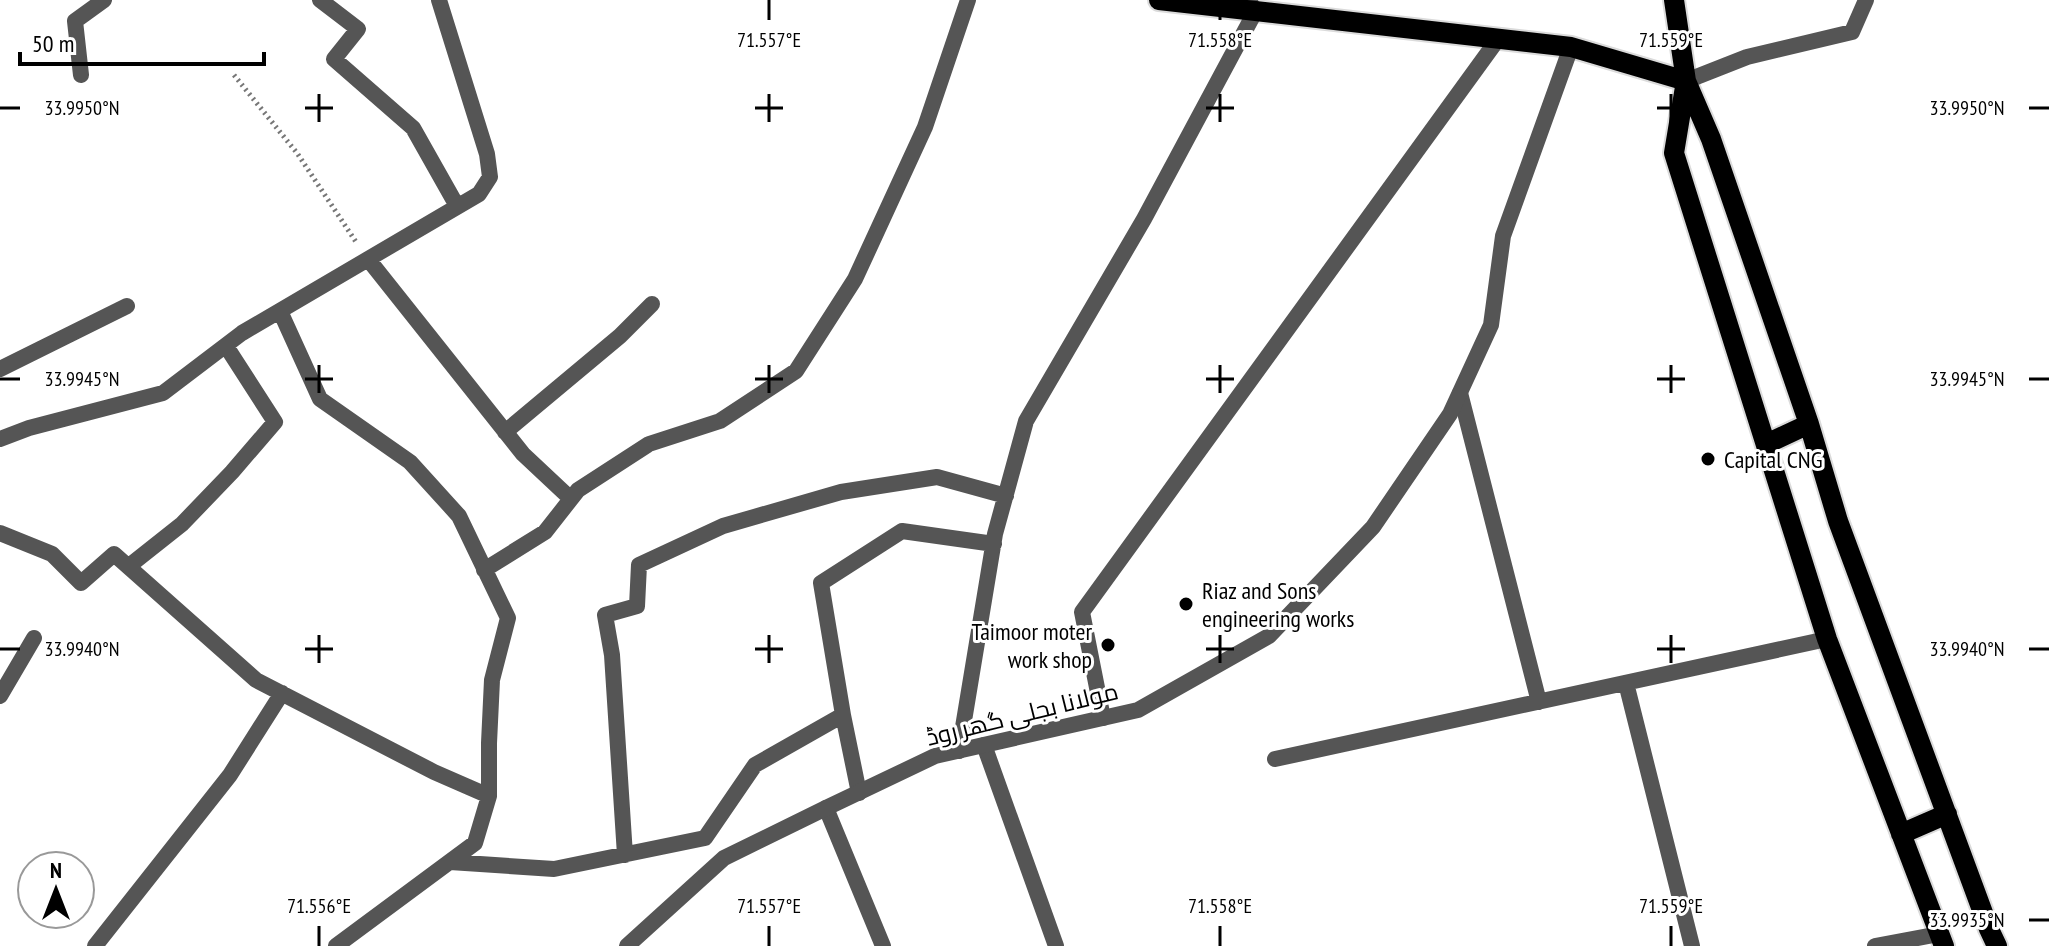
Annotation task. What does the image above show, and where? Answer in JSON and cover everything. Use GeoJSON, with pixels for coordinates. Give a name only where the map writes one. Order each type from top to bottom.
{"type":"FeatureCollection","features":[{"type":"Feature","properties":{"kind":"main road"},"geometry":{"type":"LineString","coordinates":[[1159,0],[1252,6],[1571,47],[1686,81]]}},
{"type":"Feature","properties":{"kind":"main road"},"geometry":{"type":"LineString","coordinates":[[1674,0],[1686,81],[1711,139],[1809,424],[1838,521],[1997,946]]}},
{"type":"Feature","properties":{"kind":"main road"},"geometry":{"type":"LineString","coordinates":[[1686,81],[1674,153],[1827,639],[1941,940]]}},
{"type":"Feature","properties":{"kind":"main road"},"geometry":{"type":"LineString","coordinates":[[1766,444],[1809,424]]}},
{"type":"Feature","properties":{"kind":"main road"},"geometry":{"type":"LineString","coordinates":[[1901,834],[1947,814]]}},
{"type":"Feature","properties":{"kind":"street"},"geometry":{"type":"LineString","coordinates":[[81,75],[75,21],[104,0]]}},
{"type":"Feature","properties":{"kind":"street"},"geometry":{"type":"LineString","coordinates":[[320,0],[358,29],[334,59],[413,128],[457,206]]}},
{"type":"Feature","properties":{"kind":"street"},"geometry":{"type":"LineString","coordinates":[[0,439],[29,428],[163,393],[242,333],[479,194],[490,177],[487,154],[439,0]]}},
{"type":"Feature","properties":{"kind":"street"},"geometry":{"type":"LineString","coordinates":[[484,570],[545,532],[578,490],[649,444],[720,421],[796,371],[860,269],[925,127],[968,0]]}},
{"type":"Feature","properties":{"kind":"street"},"geometry":{"type":"LineString","coordinates":[[1686,81],[1747,57],[1852,32],[1866,0]]}},
{"type":"Feature","properties":{"kind":"street"},"geometry":{"type":"LineString","coordinates":[[959,751],[994,544],[1026,421],[1144,219],[1252,6]]}},
{"type":"Feature","properties":{"kind":"street"},"geometry":{"type":"LineString","coordinates":[[1103,718],[1082,612],[1498,39]]}},
{"type":"Feature","properties":{"kind":"street","name":"مولانا بجلی گھر روڈ"},"geometry":{"type":"LineString","coordinates":[[627,946],[724,858],[826,808],[935,756],[1138,710],[1269,636],[1373,527],[1450,414],[1491,325],[1503,236],[1571,47]]}},
{"type":"Feature","properties":{"kind":"street"},"geometry":{"type":"LineString","coordinates":[[368,259],[523,454],[571,499]]}},
{"type":"Feature","properties":{"kind":"street"},"geometry":{"type":"LineString","coordinates":[[505,432],[620,336],[652,304]]}},
{"type":"Feature","properties":{"kind":"street"},"geometry":{"type":"LineString","coordinates":[[0,369],[127,306]]}},
{"type":"Feature","properties":{"kind":"street"},"geometry":{"type":"LineString","coordinates":[[280,311],[320,399],[410,462],[459,516],[508,618],[492,680],[489,796],[475,843],[336,946]]}},
{"type":"Feature","properties":{"kind":"street"},"geometry":{"type":"LineString","coordinates":[[129,566],[182,524],[275,422],[226,346]]}},
{"type":"Feature","properties":{"kind":"street"},"geometry":{"type":"LineString","coordinates":[[1460,393],[1539,702]]}},
{"type":"Feature","properties":{"kind":"street"},"geometry":{"type":"LineString","coordinates":[[625,855],[612,655],[605,615],[637,606],[639,565],[723,526],[841,492],[937,477],[1006,496]]}},
{"type":"Feature","properties":{"kind":"street"},"geometry":{"type":"LineString","coordinates":[[859,793],[821,583],[902,531],[994,544]]}},
{"type":"Feature","properties":{"kind":"street"},"geometry":{"type":"LineString","coordinates":[[0,533],[52,554],[81,583],[114,554],[256,680],[434,772],[489,796]]}},
{"type":"Feature","properties":{"kind":"street"},"geometry":{"type":"LineString","coordinates":[[0,696],[34,638]]}},
{"type":"Feature","properties":{"kind":"street"},"geometry":{"type":"LineString","coordinates":[[1275,759],[1827,639]]}},
{"type":"Feature","properties":{"kind":"street"},"geometry":{"type":"LineString","coordinates":[[1626,683],[1692,946]]}},
{"type":"Feature","properties":{"kind":"street"},"geometry":{"type":"LineString","coordinates":[[95,946],[230,775],[282,693]]}},
{"type":"Feature","properties":{"kind":"street"},"geometry":{"type":"LineString","coordinates":[[450,862],[554,869],[705,838],[755,765],[843,715]]}},
{"type":"Feature","properties":{"kind":"street"},"geometry":{"type":"LineString","coordinates":[[984,745],[1056,946]]}},
{"type":"Feature","properties":{"kind":"street"},"geometry":{"type":"LineString","coordinates":[[826,808],[883,946]]}},
{"type":"Feature","properties":{"kind":"street"},"geometry":{"type":"LineString","coordinates":[[1875,946],[1941,940]]}},
{"type":"Feature","properties":{"kind":"path"},"geometry":{"type":"LineString","coordinates":[[234,75],[297,153],[368,259]]}},
{"type":"Feature","properties":{"kind":"place","name":"Capital CNG"},"geometry":{"type":"Point","coordinates":[1708,459]}},
{"type":"Feature","properties":{"kind":"place","name":"Riaz and Sons engineering works"},"geometry":{"type":"Point","coordinates":[1186,604]}},
{"type":"Feature","properties":{"kind":"place","name":"Taimoor moter work shop"},"geometry":{"type":"Point","coordinates":[1108,645]}}]}
